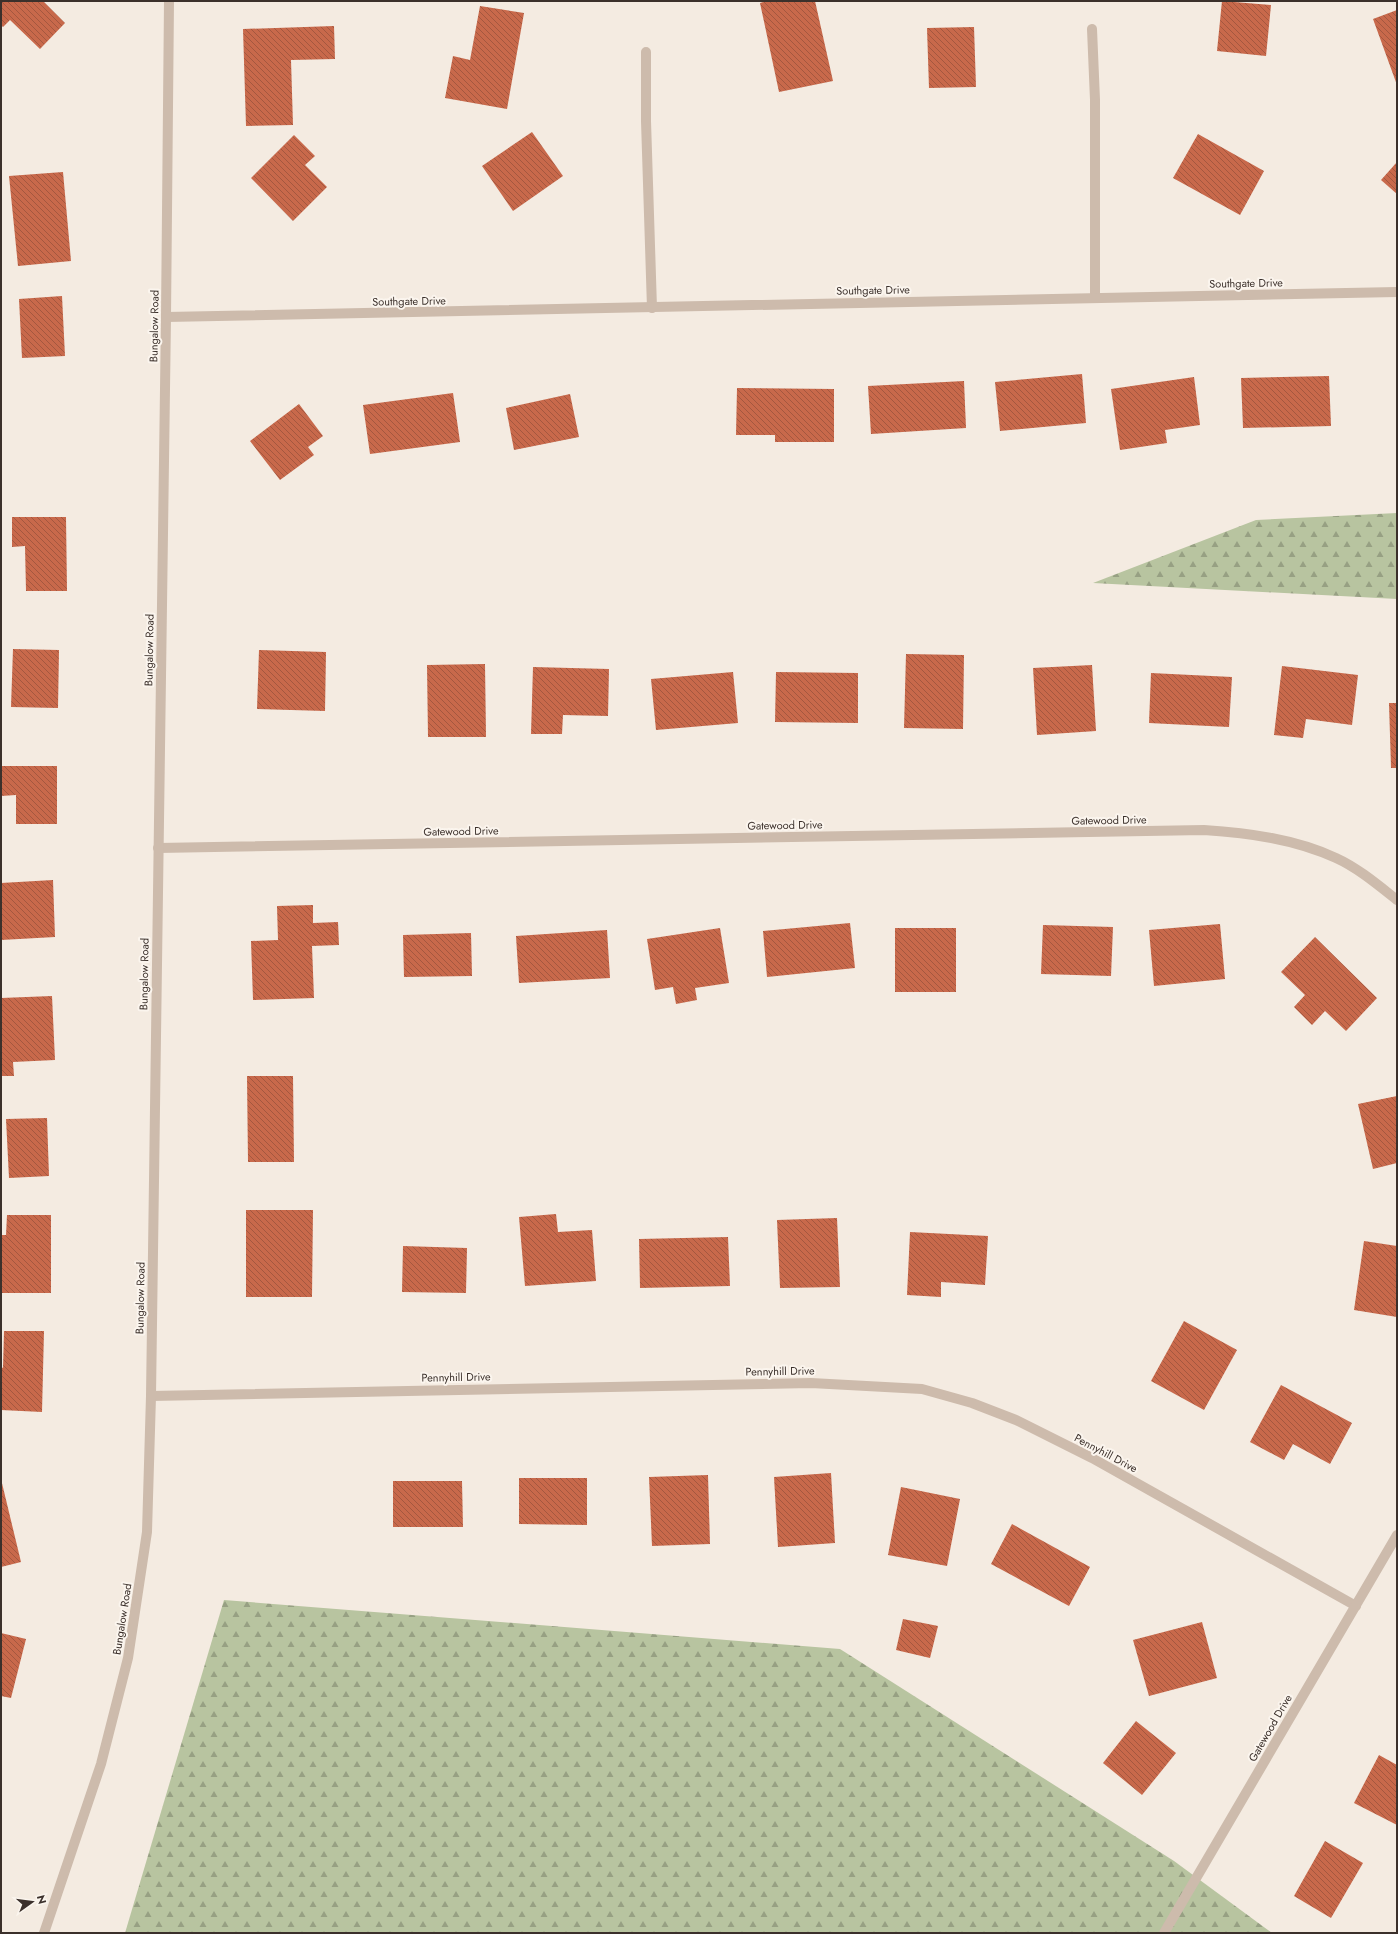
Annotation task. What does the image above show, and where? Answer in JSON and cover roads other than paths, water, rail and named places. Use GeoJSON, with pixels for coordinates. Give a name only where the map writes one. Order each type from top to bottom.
{"type":"FeatureCollection","features":[{"type":"Feature","properties":{"kind":"street","name":"Bungalow Road"},"geometry":{"type":"LineString","coordinates":[[44,1933],[101,1764],[128,1658],[147,1532],[151,1396],[169,1]]}},
{"type":"Feature","properties":{"kind":"street"},"geometry":{"type":"LineString","coordinates":[[1092,29],[1095,100],[1095,298]]}},
{"type":"Feature","properties":{"kind":"street"},"geometry":{"type":"LineString","coordinates":[[646,52],[646,121],[652,308]]}},
{"type":"Feature","properties":{"kind":"street","name":"Southgate Drive"},"geometry":{"type":"LineString","coordinates":[[166,317],[1397,292]]}},
{"type":"Feature","properties":{"kind":"street","name":"Gatewood Drive"},"geometry":{"type":"LineString","coordinates":[[158,848],[1204,830],[1248,833],[1289,841],[1336,858],[1368,878],[1397,900]]}},
{"type":"Feature","properties":{"kind":"street","name":"Pennyhill Drive"},"geometry":{"type":"LineString","coordinates":[[151,1396],[811,1382],[922,1389],[972,1403],[1016,1420],[1092,1458],[1356,1606]]}},
{"type":"Feature","properties":{"kind":"street","name":"Gatewood Drive"},"geometry":{"type":"LineString","coordinates":[[1164,1933],[1397,1535]]}}]}
